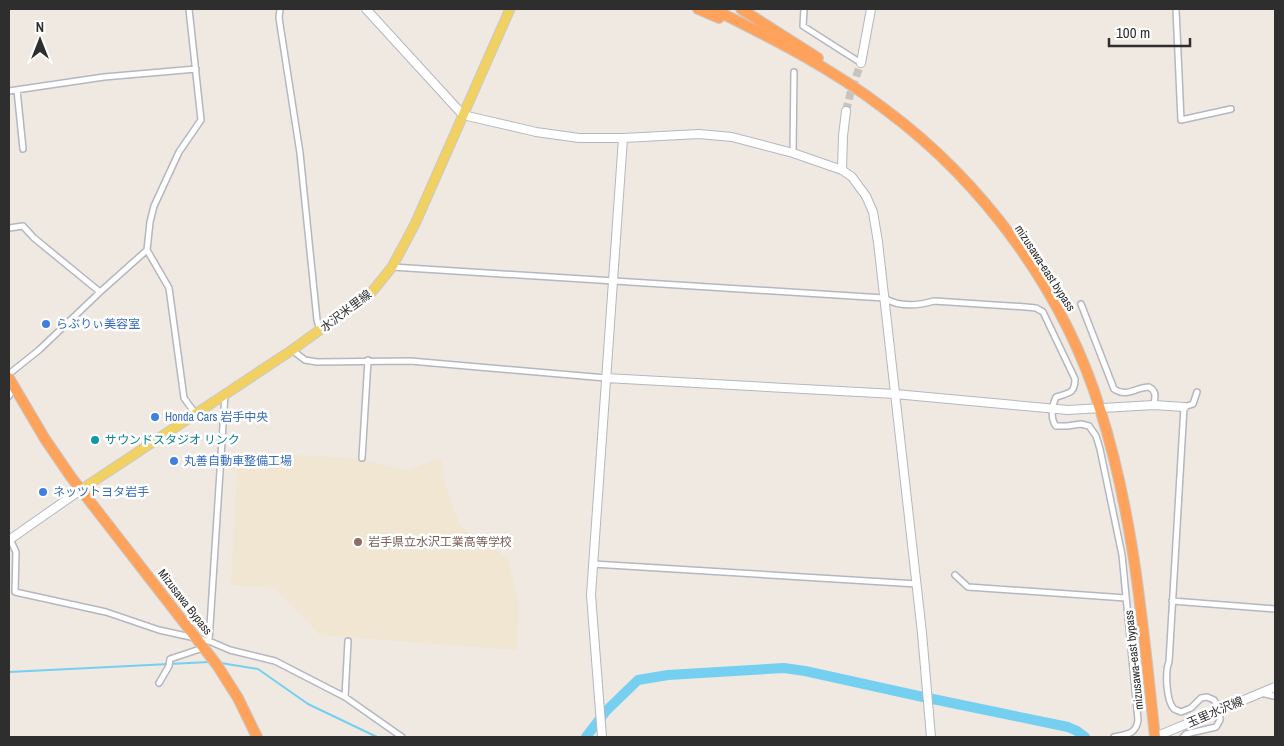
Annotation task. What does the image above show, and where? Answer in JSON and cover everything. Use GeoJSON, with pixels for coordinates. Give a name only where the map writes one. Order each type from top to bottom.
{"type":"FeatureCollection","features":[{"type":"Feature","properties":{"kind":"highway"},"geometry":{"type":"LineString","coordinates":[[698,9],[775,41]]}},
{"type":"Feature","properties":{"kind":"highway","name":"mizusawa-east bypass"},"geometry":{"type":"LineString","coordinates":[[713,9],[815,63],[886,109],[964,180],[1008,233],[1047,290],[1064,321],[1100,408],[1125,505],[1134,560],[1155,737]]}},
{"type":"Feature","properties":{"kind":"highway"},"geometry":{"type":"LineString","coordinates":[[742,9],[828,65],[886,109]]}},
{"type":"Feature","properties":{"kind":"highway","name":"Mizusawa Bypass"},"geometry":{"type":"LineString","coordinates":[[9,376],[11,392],[45,439],[82,489],[204,642],[238,698],[257,737]]}},
{"type":"Feature","properties":{"kind":"main road","name":"水沢米里線"},"geometry":{"type":"LineString","coordinates":[[82,489],[292,350],[372,293],[392,268],[415,224],[510,9]]}},
{"type":"Feature","properties":{"kind":"street"},"geometry":{"type":"LineString","coordinates":[[189,9],[201,120],[179,152],[154,206],[147,250],[169,288],[184,398],[195,413]]}},
{"type":"Feature","properties":{"kind":"street"},"geometry":{"type":"LineString","coordinates":[[280,9],[279,18],[300,153],[320,330]]}},
{"type":"Feature","properties":{"kind":"street"},"geometry":{"type":"LineString","coordinates":[[366,9],[463,115],[536,132],[579,138],[699,134],[732,138],[792,153],[842,170],[860,186],[873,212],[878,242],[931,737]]}},
{"type":"Feature","properties":{"kind":"street"},"geometry":{"type":"LineString","coordinates":[[804,9],[803,26],[861,63],[871,9]]}},
{"type":"Feature","properties":{"kind":"street"},"geometry":{"type":"LineString","coordinates":[[1176,9],[1181,120],[1231,109]]}},
{"type":"Feature","properties":{"kind":"street"},"geometry":{"type":"LineString","coordinates":[[9,91],[104,77],[196,68]]}},
{"type":"Feature","properties":{"kind":"street"},"geometry":{"type":"LineString","coordinates":[[792,153],[794,72]]}},
{"type":"Feature","properties":{"kind":"street"},"geometry":{"type":"LineString","coordinates":[[17,90],[24,150]]}},
{"type":"Feature","properties":{"kind":"street"},"geometry":{"type":"LineString","coordinates":[[842,170],[846,111]]}},
{"type":"Feature","properties":{"kind":"street"},"geometry":{"type":"LineString","coordinates":[[602,737],[591,595],[623,138]]}},
{"type":"Feature","properties":{"kind":"street"},"geometry":{"type":"LineString","coordinates":[[9,228],[23,226],[40,243],[100,292]]}},
{"type":"Feature","properties":{"kind":"street"},"geometry":{"type":"LineString","coordinates":[[9,376],[147,250]]}},
{"type":"Feature","properties":{"kind":"street"},"geometry":{"type":"LineString","coordinates":[[392,268],[884,298],[893,303],[920,305],[934,301],[1026,307],[1036,308],[1043,312],[1076,379],[1072,392],[1056,397],[1053,402],[1052,422],[1056,426],[1085,424],[1093,429],[1122,555],[1138,723],[1134,732],[1114,737]]}},
{"type":"Feature","properties":{"kind":"street"},"geometry":{"type":"LineString","coordinates":[[1081,304],[1114,389],[1124,393],[1149,387],[1153,389],[1155,394],[1154,405]]}},
{"type":"Feature","properties":{"kind":"street"},"geometry":{"type":"LineString","coordinates":[[292,350],[305,360],[318,362],[410,361],[606,378],[895,394],[1053,410],[1154,405],[1184,406],[1193,404],[1197,392]]}},
{"type":"Feature","properties":{"kind":"street"},"geometry":{"type":"LineString","coordinates":[[362,458],[368,360]]}},
{"type":"Feature","properties":{"kind":"street"},"geometry":{"type":"LineString","coordinates":[[204,642],[225,393]]}},
{"type":"Feature","properties":{"kind":"street"},"geometry":{"type":"LineString","coordinates":[[1183,737],[1186,734],[1216,727],[1220,720],[1219,709],[1214,700],[1207,697],[1201,698],[1191,708],[1181,712],[1173,708],[1169,700],[1166,669],[1169,662],[1184,406]]}},
{"type":"Feature","properties":{"kind":"street"},"geometry":{"type":"LineString","coordinates":[[82,489],[9,540],[16,552],[12,591],[106,612],[159,630],[275,661],[345,697],[402,737]]}},
{"type":"Feature","properties":{"kind":"street"},"geometry":{"type":"LineString","coordinates":[[593,564],[916,584]]}},
{"type":"Feature","properties":{"kind":"street"},"geometry":{"type":"LineString","coordinates":[[955,575],[968,587],[1126,598]]}},
{"type":"Feature","properties":{"kind":"street"},"geometry":{"type":"LineString","coordinates":[[1172,601],[1275,609]]}},
{"type":"Feature","properties":{"kind":"street"},"geometry":{"type":"LineString","coordinates":[[345,697],[348,641]]}},
{"type":"Feature","properties":{"kind":"street"},"geometry":{"type":"LineString","coordinates":[[159,684],[169,666],[170,659],[204,642]]}},
{"type":"Feature","properties":{"kind":"street","name":"玉里水沢線"},"geometry":{"type":"LineString","coordinates":[[1155,737],[1275,687]]}},
{"type":"Feature","properties":{"kind":"street"},"geometry":{"type":"LineString","coordinates":[[1262,693],[1275,695]]}},
{"type":"Feature","properties":{"kind":"shaded area","name":"岩手県立水沢工業高等学校"},"geometry":{"type":"Polygon","coordinates":[[[238,452],[349,458],[409,470],[437,459],[441,460],[444,480],[460,526],[507,557],[519,606],[517,650],[320,635],[275,588],[231,585],[238,452]]]}},
{"type":"Feature","properties":{"kind":"waterway"},"geometry":{"type":"LineString","coordinates":[[9,672],[209,662]]}},
{"type":"Feature","properties":{"kind":"waterway"},"geometry":{"type":"LineString","coordinates":[[221,663],[258,669],[308,704],[377,737]]}},
{"type":"Feature","properties":{"kind":"waterway"},"geometry":{"type":"LineString","coordinates":[[586,737],[606,711],[638,680],[668,675],[784,668],[1068,727],[1085,737]]}},
{"type":"Feature","properties":{"kind":"tunnel"},"geometry":{"type":"LineString","coordinates":[[846,111],[861,63]]}},
{"type":"Feature","properties":{"kind":"place","name":"らぶりぃ美容室"},"geometry":{"type":"Point","coordinates":[46,324]}},
{"type":"Feature","properties":{"kind":"place","name":"Honda Cars 岩手中央"},"geometry":{"type":"Point","coordinates":[155,417]}},
{"type":"Feature","properties":{"kind":"place","name":"サウンドスタジオ リンク"},"geometry":{"type":"Point","coordinates":[95,440]}},
{"type":"Feature","properties":{"kind":"place","name":"丸善自動車整備工場"},"geometry":{"type":"Point","coordinates":[174,461]}},
{"type":"Feature","properties":{"kind":"place","name":"ネッツトヨタ岩手"},"geometry":{"type":"Point","coordinates":[43,492]}},
{"type":"Feature","properties":{"kind":"place","name":"岩手県立水沢工業高等学校"},"geometry":{"type":"Point","coordinates":[358,542]}}]}
